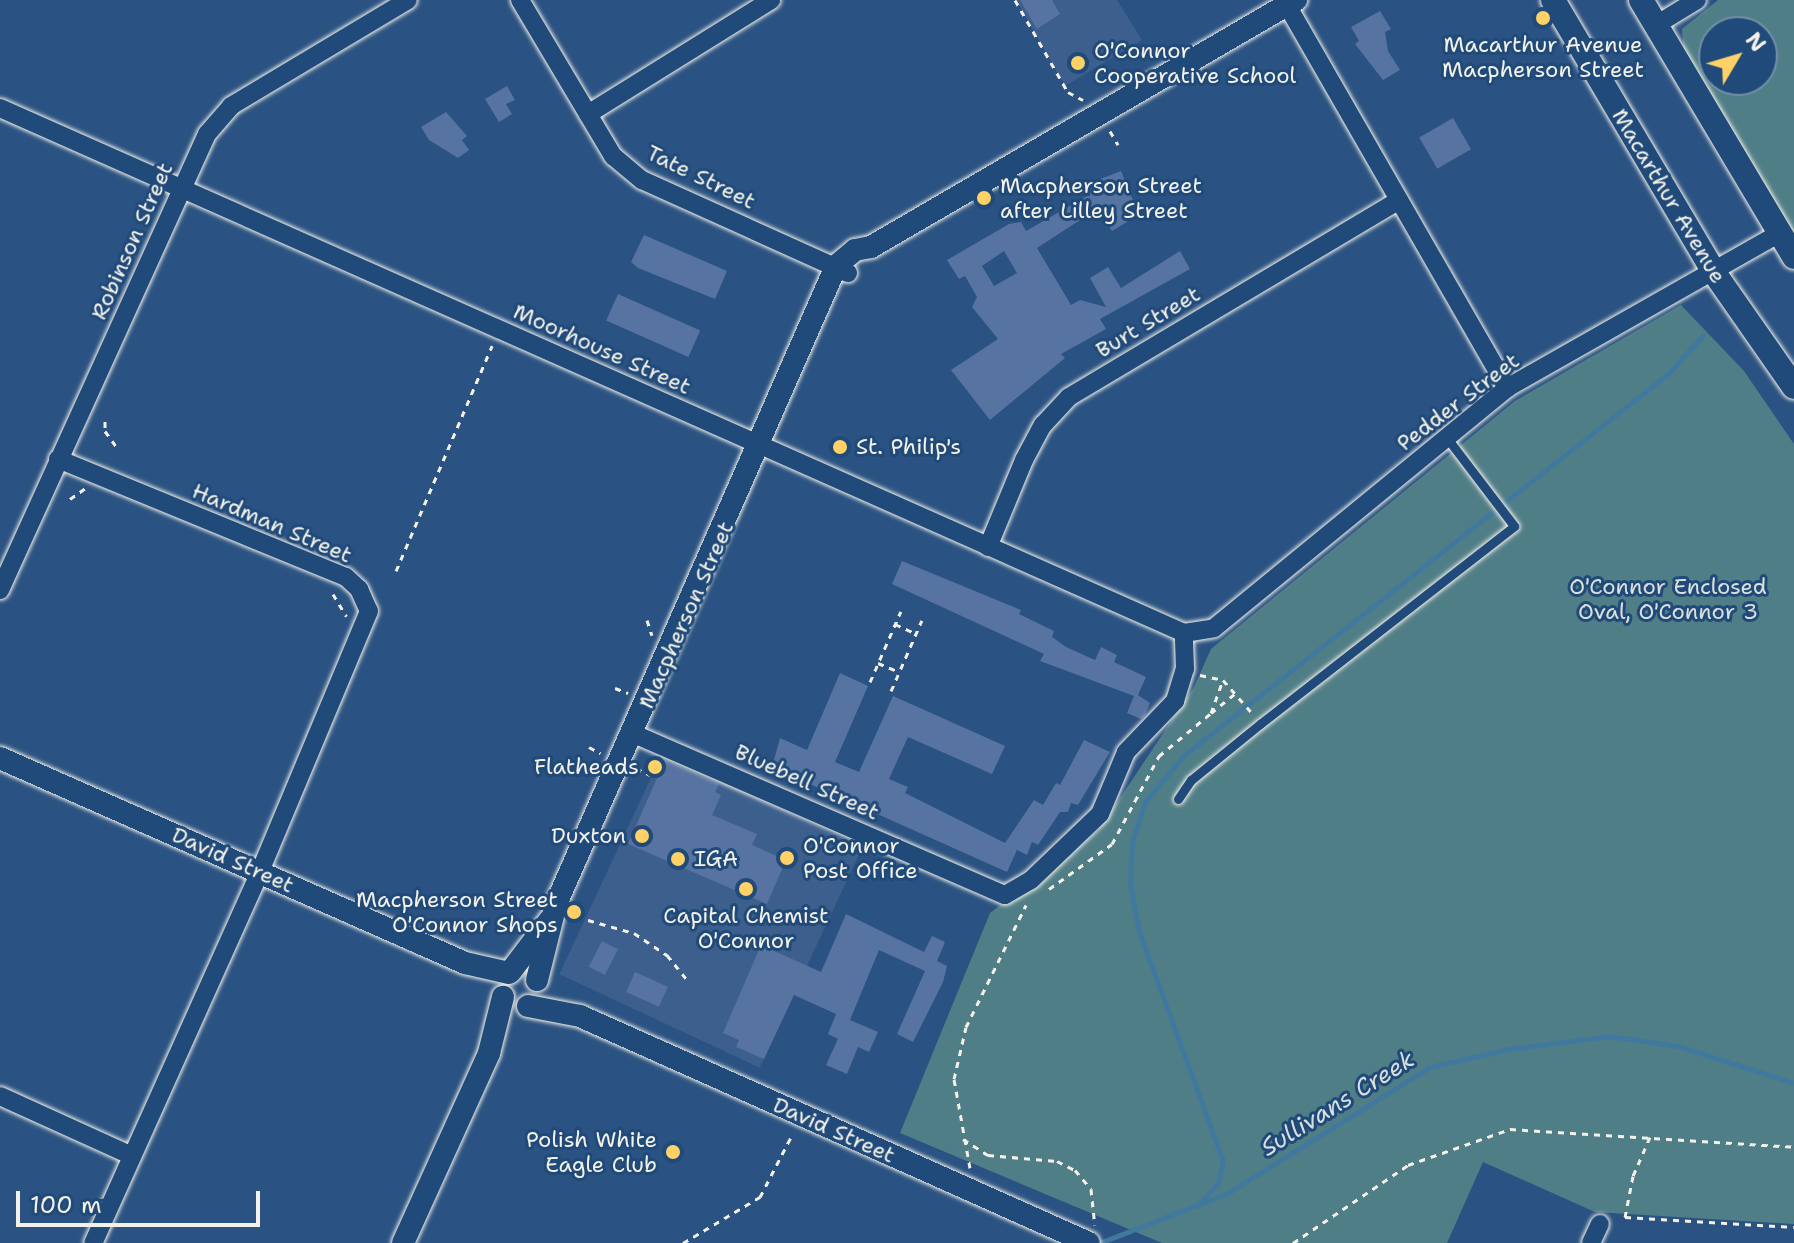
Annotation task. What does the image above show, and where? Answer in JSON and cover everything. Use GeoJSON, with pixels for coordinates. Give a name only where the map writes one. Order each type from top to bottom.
{"type":"FeatureCollection","features":[{"type":"Feature","properties":{"kind":"main road","name":"Macarthur Avenue"},"geometry":{"type":"LineString","coordinates":[[1553,0],[1713,271],[1789,371]]}},
{"type":"Feature","properties":{"kind":"main road"},"geometry":{"type":"LineString","coordinates":[[1641,0],[1794,257]]}},
{"type":"Feature","properties":{"kind":"street","name":"Robinson Street"},"geometry":{"type":"LineString","coordinates":[[0,590],[207,134],[231,106],[408,0]]}},
{"type":"Feature","properties":{"kind":"street","name":"Tate Street"},"geometry":{"type":"LineString","coordinates":[[520,0],[613,156],[642,180],[842,270]]}},
{"type":"Feature","properties":{"kind":"street"},"geometry":{"type":"LineString","coordinates":[[588,114],[771,0]]}},
{"type":"Feature","properties":{"kind":"street"},"geometry":{"type":"LineString","coordinates":[[1656,25],[1697,0]]}},
{"type":"Feature","properties":{"kind":"street"},"geometry":{"type":"LineString","coordinates":[[1292,3],[1399,200],[1507,388]]}},
{"type":"Feature","properties":{"kind":"street","name":"Macpherson Street"},"geometry":{"type":"LineString","coordinates":[[532,995],[552,917],[761,446],[816,312],[842,270],[871,247],[1292,3]]}},
{"type":"Feature","properties":{"kind":"street","name":"Moorhouse Street"},"geometry":{"type":"LineString","coordinates":[[0,108],[1184,633]]}},
{"type":"Feature","properties":{"kind":"street","name":"Burt Street"},"geometry":{"type":"LineString","coordinates":[[988,547],[1024,460],[1043,425],[1069,397],[1399,200]]}},
{"type":"Feature","properties":{"kind":"street","name":"Pedder Street"},"geometry":{"type":"LineString","coordinates":[[1184,633],[1214,628],[1507,388],[1780,233]]}},
{"type":"Feature","properties":{"kind":"street","name":"Hardman Street"},"geometry":{"type":"LineString","coordinates":[[58,459],[346,577],[365,599],[365,627],[260,872],[93,1243]]}},
{"type":"Feature","properties":{"kind":"street","name":"Bluebell Street"},"geometry":{"type":"LineString","coordinates":[[634,734],[1005,895],[1032,888],[1100,814],[1126,752],[1175,701],[1185,669],[1184,633]]}},
{"type":"Feature","properties":{"kind":"street","name":"David Street"},"geometry":{"type":"LineString","coordinates":[[0,758],[465,963],[506,984]]}},
{"type":"Feature","properties":{"kind":"street","name":"Macpherson Street"},"geometry":{"type":"LineString","coordinates":[[506,984],[552,917]]}},
{"type":"Feature","properties":{"kind":"street"},"geometry":{"type":"LineString","coordinates":[[403,1243],[489,1053],[506,984],[525,970],[532,995]]}},
{"type":"Feature","properties":{"kind":"street"},"geometry":{"type":"LineString","coordinates":[[506,984],[512,1006],[532,995]]}},
{"type":"Feature","properties":{"kind":"street"},"geometry":{"type":"LineString","coordinates":[[489,1053],[532,995]]}},
{"type":"Feature","properties":{"kind":"street","name":"David Street"},"geometry":{"type":"LineString","coordinates":[[532,995],[1090,1238]]}},
{"type":"Feature","properties":{"kind":"street"},"geometry":{"type":"LineString","coordinates":[[0,1096],[132,1156]]}},
{"type":"Feature","properties":{"kind":"street"},"geometry":{"type":"LineString","coordinates":[[1591,1243],[1600,1224]]}},
{"type":"Feature","properties":{"kind":"lane"},"geometry":{"type":"LineString","coordinates":[[1178,799],[1191,780],[1257,720],[1514,526],[1447,438]]}},
{"type":"Feature","properties":{"kind":"path"},"geometry":{"type":"LineString","coordinates":[[1015,0],[1068,92],[1091,102]]}},
{"type":"Feature","properties":{"kind":"path"},"geometry":{"type":"LineString","coordinates":[[1106,125],[1118,145]]}},
{"type":"Feature","properties":{"kind":"path"},"geometry":{"type":"LineString","coordinates":[[396,571],[500,331]]}},
{"type":"Feature","properties":{"kind":"path"},"geometry":{"type":"LineString","coordinates":[[105,421],[105,431],[116,446]]}},
{"type":"Feature","properties":{"kind":"path"},"geometry":{"type":"LineString","coordinates":[[70,499],[94,487]]}},
{"type":"Feature","properties":{"kind":"path"},"geometry":{"type":"LineString","coordinates":[[333,594],[346,616]]}},
{"type":"Feature","properties":{"kind":"path"},"geometry":{"type":"LineString","coordinates":[[870,682],[901,611]]}},
{"type":"Feature","properties":{"kind":"path"},"geometry":{"type":"LineString","coordinates":[[891,691],[922,620]]}},
{"type":"Feature","properties":{"kind":"path"},"geometry":{"type":"LineString","coordinates":[[895,624],[916,634]]}},
{"type":"Feature","properties":{"kind":"path"},"geometry":{"type":"LineString","coordinates":[[878,663],[899,672]]}},
{"type":"Feature","properties":{"kind":"path"},"geometry":{"type":"LineString","coordinates":[[1194,674],[1223,680],[1257,720]]}},
{"type":"Feature","properties":{"kind":"path"},"geometry":{"type":"LineString","coordinates":[[1211,713],[1223,680]]}},
{"type":"Feature","properties":{"kind":"path"},"geometry":{"type":"LineString","coordinates":[[971,1174],[954,1079],[966,1027],[1032,888],[1068,879],[1112,844],[1159,756],[1237,694]]}},
{"type":"Feature","properties":{"kind":"path"},"geometry":{"type":"LineString","coordinates":[[636,768],[650,775]]}},
{"type":"Feature","properties":{"kind":"path"},"geometry":{"type":"LineString","coordinates":[[1008,916],[1013,923]]}},
{"type":"Feature","properties":{"kind":"path"},"geometry":{"type":"LineString","coordinates":[[588,920],[634,933],[667,955],[687,980]]}},
{"type":"Feature","properties":{"kind":"path"},"geometry":{"type":"LineString","coordinates":[[1293,1243],[1408,1165],[1489,1133],[1532,1129],[1794,1147]]}},
{"type":"Feature","properties":{"kind":"path"},"geometry":{"type":"LineString","coordinates":[[683,1243],[760,1197],[791,1137]]}},
{"type":"Feature","properties":{"kind":"path"},"geometry":{"type":"LineString","coordinates":[[1650,1137],[1633,1176],[1625,1217],[1794,1227]]}},
{"type":"Feature","properties":{"kind":"path"},"geometry":{"type":"LineString","coordinates":[[963,1139],[988,1155],[1057,1161],[1075,1170],[1091,1189],[1090,1238]]}},
{"type":"Feature","properties":{"kind":"shaded area","name":"O'Connor Cooperative School"},"geometry":{"type":"Polygon","coordinates":[[[1016,0],[1117,0],[1142,40],[1065,86],[1016,0]]]}},
{"type":"Feature","properties":{"kind":"shaded area"},"geometry":{"type":"Polygon","coordinates":[[[662,754],[862,847],[760,1068],[559,974],[662,754]]]}},
{"type":"Feature","properties":{"kind":"green space"},"geometry":{"type":"Polygon","coordinates":[[[1718,0],[1794,0],[1794,239],[1709,96],[1778,96],[1778,16],[1698,16],[1718,0]]]}},
{"type":"Feature","properties":{"kind":"green space"},"geometry":{"type":"Polygon","coordinates":[[[1698,16],[1698,78],[1684,54],[1682,29],[1698,16]]]}},
{"type":"Feature","properties":{"kind":"green space","name":"O'Connor Enclosed Oval, O'Connor 3"},"geometry":{"type":"Polygon","coordinates":[[[1681,305],[1744,371],[1794,444],[1794,1224],[1595,1212],[1483,1162],[1447,1243],[1162,1243],[900,1133],[990,913],[1098,831],[1194,687],[1211,649],[1515,401],[1681,305]]]}},
{"type":"Feature","properties":{"kind":"building"},"geometry":{"type":"Polygon","coordinates":[[[1020,0],[1052,0],[1060,14],[1037,29],[1020,0]]]}},
{"type":"Feature","properties":{"kind":"building"},"geometry":{"type":"Polygon","coordinates":[[[1380,11],[1391,29],[1385,32],[1388,51],[1400,70],[1383,80],[1355,44],[1359,41],[1351,27],[1380,11]]]}},
{"type":"Feature","properties":{"kind":"building"},"geometry":{"type":"Polygon","coordinates":[[[507,86],[515,100],[506,104],[512,114],[499,122],[485,99],[507,86]]]}},
{"type":"Feature","properties":{"kind":"building"},"geometry":{"type":"Polygon","coordinates":[[[446,112],[467,136],[462,140],[469,150],[458,158],[429,140],[421,127],[446,112]]]}},
{"type":"Feature","properties":{"kind":"building"},"geometry":{"type":"Polygon","coordinates":[[[1453,118],[1471,149],[1437,169],[1419,138],[1453,118]]]}},
{"type":"Feature","properties":{"kind":"building"},"geometry":{"type":"Polygon","coordinates":[[[1121,171],[1135,205],[1122,213],[1127,222],[1112,231],[1097,209],[1037,248],[1071,305],[1080,300],[1106,307],[1090,278],[1108,267],[1121,288],[1180,251],[1190,269],[1100,319],[1106,329],[1061,354],[1065,358],[990,420],[951,370],[998,339],[972,307],[977,297],[965,276],[959,279],[947,260],[1009,224],[1021,222],[1026,231],[1089,195],[1090,183],[1121,171]],[[1004,251],[982,266],[994,286],[1017,273],[1004,251]]]}},
{"type":"Feature","properties":{"kind":"building"},"geometry":{"type":"Polygon","coordinates":[[[644,235],[727,271],[715,299],[638,268],[631,262],[644,235]]]}},
{"type":"Feature","properties":{"kind":"building"},"geometry":{"type":"Polygon","coordinates":[[[618,294],[700,331],[688,357],[606,320],[618,294]]]}},
{"type":"Feature","properties":{"kind":"building"},"geometry":{"type":"Polygon","coordinates":[[[902,561],[1021,610],[1019,614],[1054,631],[1052,637],[1066,647],[1095,660],[1101,647],[1117,655],[1114,662],[1146,677],[1138,695],[1150,703],[1145,715],[1141,719],[1127,713],[1134,696],[1040,661],[1044,654],[892,584],[902,561]]]}},
{"type":"Feature","properties":{"kind":"building"},"geometry":{"type":"Polygon","coordinates":[[[840,673],[868,686],[835,762],[859,772],[893,696],[1005,746],[992,774],[908,737],[889,779],[908,787],[905,793],[1005,843],[1034,800],[1043,805],[1056,783],[1060,785],[1084,740],[1110,752],[1078,805],[1071,803],[1068,812],[1060,812],[1038,845],[1032,842],[1027,855],[1017,850],[1007,872],[772,767],[780,738],[807,750],[840,673]]]}},
{"type":"Feature","properties":{"kind":"building"},"geometry":{"type":"Polygon","coordinates":[[[665,760],[719,784],[715,792],[721,795],[712,815],[757,834],[752,845],[786,860],[767,904],[628,844],[665,760]]]}},
{"type":"Feature","properties":{"kind":"building"},"geometry":{"type":"Polygon","coordinates":[[[846,914],[924,952],[932,936],[945,942],[937,961],[947,966],[943,982],[913,1042],[897,1034],[925,971],[879,950],[850,1020],[878,1032],[869,1052],[858,1047],[847,1074],[826,1065],[838,1039],[828,1034],[836,1014],[794,995],[764,1059],[736,1047],[739,1040],[723,1033],[761,945],[821,972],[846,914]]]}},
{"type":"Feature","properties":{"kind":"building"},"geometry":{"type":"Polygon","coordinates":[[[602,941],[618,949],[605,975],[589,967],[602,941]]]}},
{"type":"Feature","properties":{"kind":"building"},"geometry":{"type":"Polygon","coordinates":[[[635,972],[668,987],[659,1007],[626,992],[635,972]]]}},
{"type":"Feature","properties":{"kind":"waterway"},"geometry":{"type":"LineString","coordinates":[[1197,1206],[1218,1183],[1223,1161],[1139,931],[1130,884],[1132,842],[1145,802],[1183,756],[1669,373],[1703,335]]}},
{"type":"Feature","properties":{"kind":"waterway","name":"Sullivans Creek"},"geometry":{"type":"LineString","coordinates":[[1099,1243],[1228,1193],[1430,1067],[1509,1049],[1609,1036],[1678,1046],[1794,1083]]}},
{"type":"Feature","properties":{"kind":"place","name":"Macarthur Avenue Macpherson Street"},"geometry":{"type":"Point","coordinates":[1543,18]}},
{"type":"Feature","properties":{"kind":"place","name":"O'Connor Cooperative School"},"geometry":{"type":"Point","coordinates":[1078,63]}},
{"type":"Feature","properties":{"kind":"place","name":"Macpherson Street after Lilley Street"},"geometry":{"type":"Point","coordinates":[984,198]}},
{"type":"Feature","properties":{"kind":"place","name":"St. Philip's"},"geometry":{"type":"Point","coordinates":[840,447]}},
{"type":"Feature","properties":{"kind":"place","name":"Flatheads"},"geometry":{"type":"Point","coordinates":[655,767]}},
{"type":"Feature","properties":{"kind":"place","name":"Duxton"},"geometry":{"type":"Point","coordinates":[642,836]}},
{"type":"Feature","properties":{"kind":"place","name":"O'Connor Post Office"},"geometry":{"type":"Point","coordinates":[787,858]}},
{"type":"Feature","properties":{"kind":"place","name":"IGA"},"geometry":{"type":"Point","coordinates":[678,859]}},
{"type":"Feature","properties":{"kind":"place","name":"Capital Chemist O'Connor"},"geometry":{"type":"Point","coordinates":[746,889]}},
{"type":"Feature","properties":{"kind":"place","name":"Macpherson Street O'Connor Shops"},"geometry":{"type":"Point","coordinates":[574,912]}},
{"type":"Feature","properties":{"kind":"place","name":"Polish White Eagle Club"},"geometry":{"type":"Point","coordinates":[673,1152]}}]}
